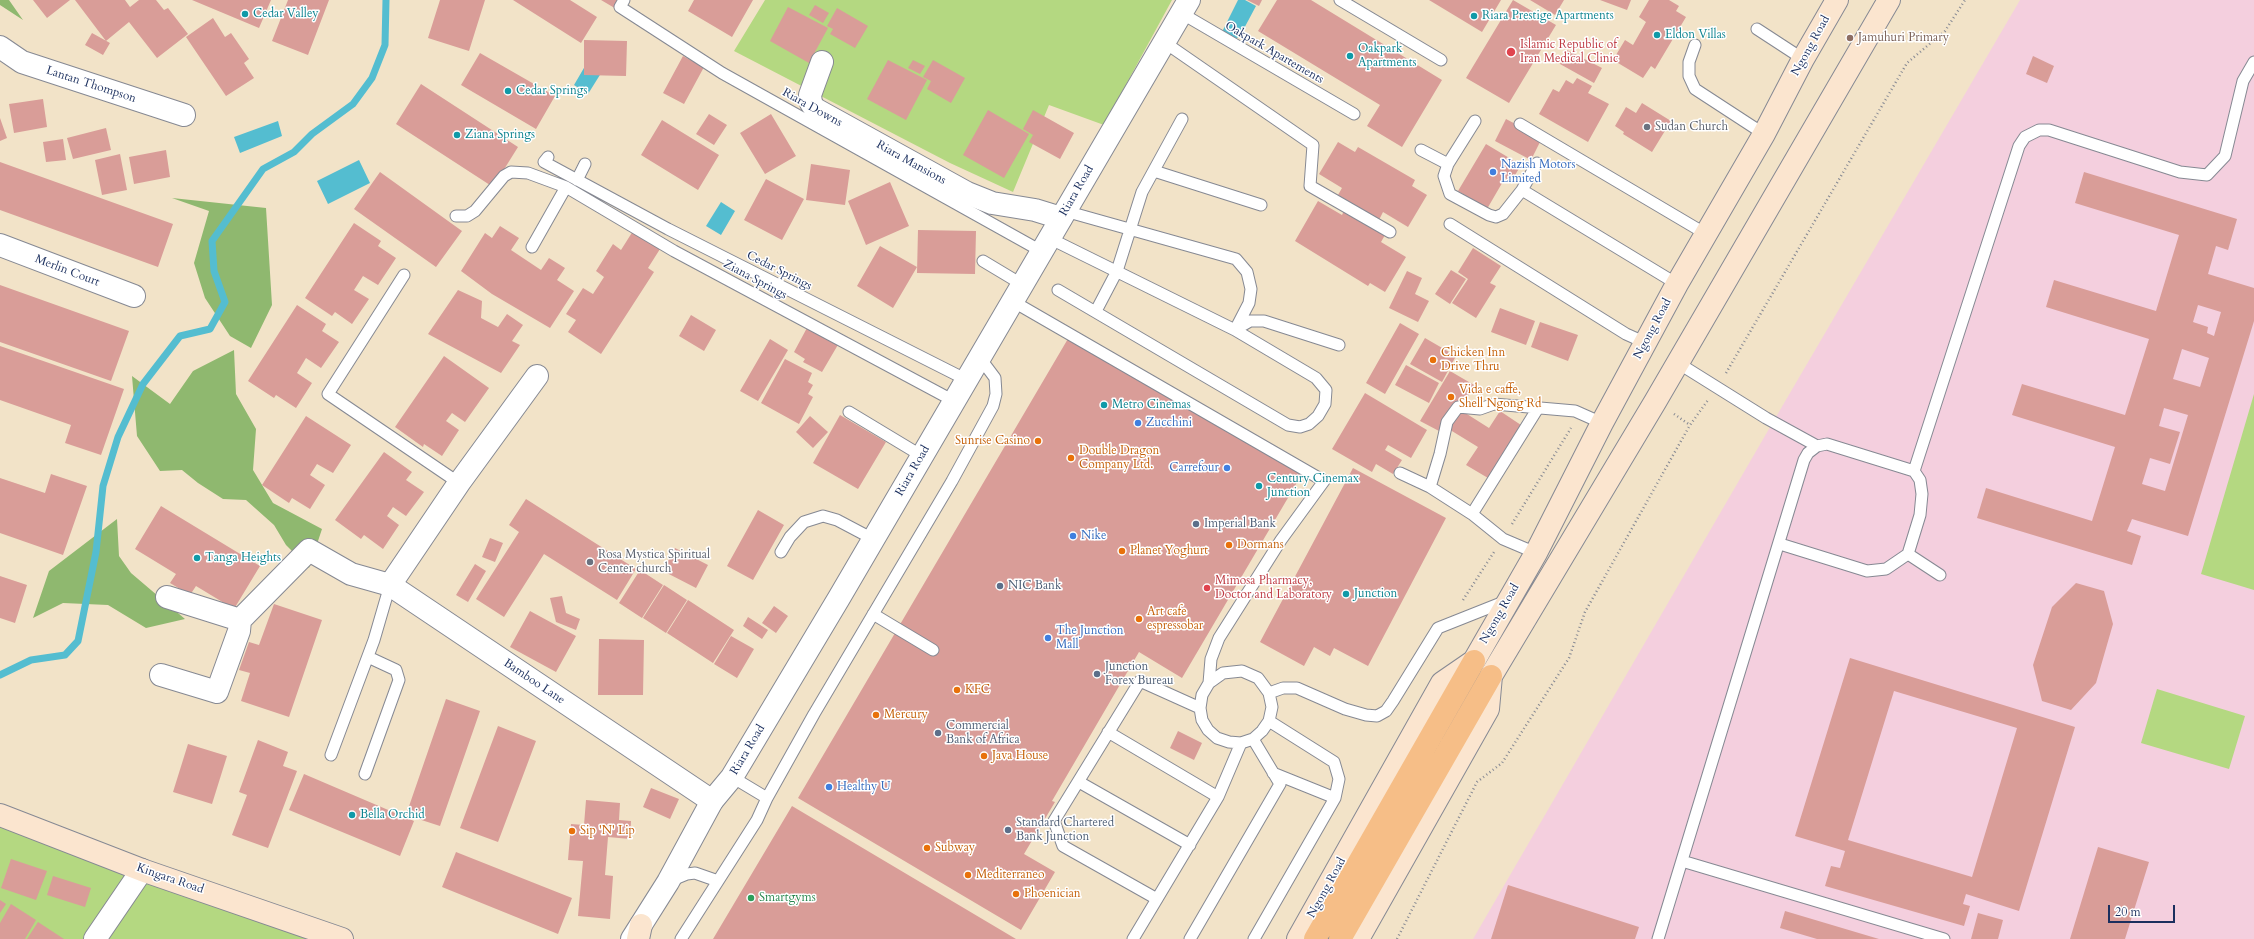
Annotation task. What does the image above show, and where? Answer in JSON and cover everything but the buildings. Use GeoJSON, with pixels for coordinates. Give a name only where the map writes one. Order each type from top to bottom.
{"type":"FeatureCollection","features":[{"type":"Feature","properties":{"kind":"main road","name":"Ngong Road"},"geometry":{"type":"LineString","coordinates":[[1315,939],[1536,553],[1602,423],[1706,234],[1764,134],[1803,59],[1837,0]]}},
{"type":"Feature","properties":{"kind":"main road"},"geometry":{"type":"LineString","coordinates":[[1340,939],[1491,676],[1678,363],[1889,0]]}},
{"type":"Feature","properties":{"kind":"main road","name":"Ngong Road"},"geometry":{"type":"LineString","coordinates":[[1298,939],[1442,683],[1474,661]]}},
{"type":"Feature","properties":{"kind":"main road"},"geometry":{"type":"LineString","coordinates":[[1358,939],[1488,709],[1491,676]]}},
{"type":"Feature","properties":{"kind":"main road","name":"Kingara Road"},"geometry":{"type":"LineString","coordinates":[[0,815],[142,870],[342,939]]}},
{"type":"Feature","properties":{"kind":"street","name":"Riara Road"},"geometry":{"type":"LineString","coordinates":[[637,934],[668,882],[712,802],[732,777],[874,539],[1018,293],[1045,244],[1185,7]]}},
{"type":"Feature","properties":{"kind":"street","name":"Lantan Thompson"},"geometry":{"type":"LineString","coordinates":[[0,48],[22,62],[184,115]]}},
{"type":"Feature","properties":{"kind":"street","name":"Riara Mansions"},"geometry":{"type":"LineString","coordinates":[[822,62],[810,95],[810,103],[815,109],[967,193],[992,203],[1063,214]]}},
{"type":"Feature","properties":{"kind":"street","name":"Merlin Court"},"geometry":{"type":"LineString","coordinates":[[0,245],[134,296]]}},
{"type":"Feature","properties":{"kind":"street"},"geometry":{"type":"LineString","coordinates":[[390,585],[459,483],[537,376]]}},
{"type":"Feature","properties":{"kind":"street","name":"Bamboo Lane"},"geometry":{"type":"LineString","coordinates":[[240,620],[309,550],[351,574],[390,585],[712,802]]}},
{"type":"Feature","properties":{"kind":"street"},"geometry":{"type":"LineString","coordinates":[[161,675],[217,692],[239,631],[240,620],[167,596]]}},
{"type":"Feature","properties":{"kind":"street"},"geometry":{"type":"LineString","coordinates":[[95,939],[142,870]]}},
{"type":"Feature","properties":{"kind":"lane","name":"Riara Downs"},"geometry":{"type":"LineString","coordinates":[[624,0],[620,7],[722,73],[1003,230],[1045,244]]}},
{"type":"Feature","properties":{"kind":"lane"},"geometry":{"type":"LineString","coordinates":[[1340,0],[1441,60]]}},
{"type":"Feature","properties":{"kind":"lane","name":"Oakpark Apartements"},"geometry":{"type":"LineString","coordinates":[[1185,7],[1354,114]]}},
{"type":"Feature","properties":{"kind":"lane"},"geometry":{"type":"LineString","coordinates":[[1757,29],[1803,59]]}},
{"type":"Feature","properties":{"kind":"lane"},"geometry":{"type":"LineString","coordinates":[[1164,42],[1313,145],[1310,186],[1390,232]]}},
{"type":"Feature","properties":{"kind":"lane"},"geometry":{"type":"LineString","coordinates":[[1695,45],[1689,62],[1689,76],[1695,89],[1764,134]]}},
{"type":"Feature","properties":{"kind":"lane"},"geometry":{"type":"LineString","coordinates":[[1914,471],[2018,146],[2025,137],[2030,132],[2049,130],[2180,172],[2208,175],[2225,156],[2243,81],[2254,62]]}},
{"type":"Feature","properties":{"kind":"lane"},"geometry":{"type":"LineString","coordinates":[[1096,312],[1117,271],[1129,228],[1142,192],[1182,119]]}},
{"type":"Feature","properties":{"kind":"lane"},"geometry":{"type":"LineString","coordinates":[[1475,121],[1448,164],[1444,176],[1450,194],[1489,215],[1496,217],[1503,214],[1522,190],[1537,163]]}},
{"type":"Feature","properties":{"kind":"lane"},"geometry":{"type":"LineString","coordinates":[[1520,124],[1706,234]]}},
{"type":"Feature","properties":{"kind":"lane"},"geometry":{"type":"LineString","coordinates":[[1421,150],[1448,164]]}},
{"type":"Feature","properties":{"kind":"lane","name":"Cedar Springs"},"geometry":{"type":"LineString","coordinates":[[548,157],[544,162],[668,229],[967,380]]}},
{"type":"Feature","properties":{"kind":"lane"},"geometry":{"type":"LineString","coordinates":[[577,180],[585,164]]}},
{"type":"Feature","properties":{"kind":"lane"},"geometry":{"type":"LineString","coordinates":[[1154,171],[1260,205]]}},
{"type":"Feature","properties":{"kind":"lane","name":"Ziana Springs"},"geometry":{"type":"LineString","coordinates":[[456,216],[467,216],[474,211],[504,176],[511,172],[528,173],[566,187],[674,251],[954,401]]}},
{"type":"Feature","properties":{"kind":"lane"},"geometry":{"type":"LineString","coordinates":[[532,247],[566,187]]}},
{"type":"Feature","properties":{"kind":"lane"},"geometry":{"type":"LineString","coordinates":[[1522,190],[1678,284]]}},
{"type":"Feature","properties":{"kind":"lane"},"geometry":{"type":"LineString","coordinates":[[1063,214],[1129,228],[1236,259],[1247,272],[1251,289],[1249,303],[1235,330]]}},
{"type":"Feature","properties":{"kind":"lane"},"geometry":{"type":"LineString","coordinates":[[1450,224],[1626,334],[1646,343]]}},
{"type":"Feature","properties":{"kind":"lane"},"geometry":{"type":"LineString","coordinates":[[1045,244],[1117,271],[1235,330],[1316,378],[1326,390],[1325,404],[1318,416],[1309,424],[1300,427],[1288,425],[1058,290]]}},
{"type":"Feature","properties":{"kind":"lane"},"geometry":{"type":"LineString","coordinates":[[983,261],[1018,293],[1324,481],[1281,540],[1219,638],[1210,659],[1209,683]]}},
{"type":"Feature","properties":{"kind":"lane"},"geometry":{"type":"LineString","coordinates":[[404,275],[328,394],[459,483]]}},
{"type":"Feature","properties":{"kind":"lane"},"geometry":{"type":"LineString","coordinates":[[1235,330],[1250,321],[1264,321],[1339,345]]}},
{"type":"Feature","properties":{"kind":"lane"},"geometry":{"type":"LineString","coordinates":[[681,939],[757,820],[767,798],[814,714],[952,481],[993,406],[996,394],[995,378],[980,358]]}},
{"type":"Feature","properties":{"kind":"lane"},"geometry":{"type":"LineString","coordinates":[[1678,363],[1766,418],[1817,446]]}},
{"type":"Feature","properties":{"kind":"lane"},"geometry":{"type":"LineString","coordinates":[[1430,488],[1440,454],[1447,422],[1458,407],[1480,409],[1494,404],[1576,411],[1602,423]]}},
{"type":"Feature","properties":{"kind":"lane"},"geometry":{"type":"LineString","coordinates":[[1472,514],[1538,408]]}},
{"type":"Feature","properties":{"kind":"lane"},"geometry":{"type":"LineString","coordinates":[[849,412],[922,456]]}},
{"type":"Feature","properties":{"kind":"lane"},"geometry":{"type":"LineString","coordinates":[[1658,939],[1780,544],[1804,460],[1817,446],[1827,444],[1914,471],[1920,480],[1922,494],[1920,515],[1908,554],[1886,569],[1867,571],[1780,544]]}},
{"type":"Feature","properties":{"kind":"lane"},"geometry":{"type":"LineString","coordinates":[[1400,473],[1430,488],[1472,514],[1503,539],[1536,553]]}},
{"type":"Feature","properties":{"kind":"lane"},"geometry":{"type":"LineString","coordinates":[[781,552],[790,537],[804,522],[823,516],[837,520],[874,539]]}},
{"type":"Feature","properties":{"kind":"lane"},"geometry":{"type":"LineString","coordinates":[[1908,554],[1940,575]]}},
{"type":"Feature","properties":{"kind":"lane"},"geometry":{"type":"LineString","coordinates":[[331,756],[368,657],[390,585]]}},
{"type":"Feature","properties":{"kind":"lane"},"geometry":{"type":"LineString","coordinates":[[1269,693],[1283,688],[1297,688],[1345,709],[1366,715],[1377,716],[1386,711],[1393,701],[1438,628],[1508,600]]}},
{"type":"Feature","properties":{"kind":"lane"},"geometry":{"type":"LineString","coordinates":[[873,614],[933,650]]}},
{"type":"Feature","properties":{"kind":"lane"},"geometry":{"type":"LineString","coordinates":[[365,774],[399,680],[396,670],[368,657]]}},
{"type":"Feature","properties":{"kind":"lane"},"geometry":{"type":"LineString","coordinates":[[1242,671],[1258,678],[1269,693],[1272,707],[1269,721],[1262,731],[1253,739],[1241,743],[1229,742],[1217,738],[1208,730],[1202,720],[1200,708],[1202,695],[1209,683],[1223,673],[1242,671]]}},
{"type":"Feature","properties":{"kind":"lane"},"geometry":{"type":"LineString","coordinates":[[1157,898],[1063,846],[1054,821],[1140,681],[1200,708]]}},
{"type":"Feature","properties":{"kind":"lane"},"geometry":{"type":"LineString","coordinates":[[1254,939],[1335,798],[1339,778],[1334,762],[1269,721]]}},
{"type":"Feature","properties":{"kind":"lane"},"geometry":{"type":"LineString","coordinates":[[1108,732],[1218,797]]}},
{"type":"Feature","properties":{"kind":"lane"},"geometry":{"type":"LineString","coordinates":[[1190,939],[1280,784],[1253,739]]}},
{"type":"Feature","properties":{"kind":"lane"},"geometry":{"type":"LineString","coordinates":[[1133,939],[1218,797],[1241,743]]}},
{"type":"Feature","properties":{"kind":"lane"},"geometry":{"type":"LineString","coordinates":[[1273,773],[1335,798]]}},
{"type":"Feature","properties":{"kind":"lane"},"geometry":{"type":"LineString","coordinates":[[732,777],[767,798]]}},
{"type":"Feature","properties":{"kind":"lane"},"geometry":{"type":"LineString","coordinates":[[1079,782],[1190,845]]}},
{"type":"Feature","properties":{"kind":"lane"},"geometry":{"type":"LineString","coordinates":[[1682,861],[1944,939]]}},
{"type":"Feature","properties":{"kind":"lane"},"geometry":{"type":"LineString","coordinates":[[668,882],[687,874],[695,873],[718,881]]}},
{"type":"Feature","properties":{"kind":"path"},"geometry":{"type":"LineString","coordinates":[[1397,939],[1477,782],[1502,763],[1569,658],[1585,612],[1690,425],[1717,387],[1907,63],[1945,31],[1965,0]]}},
{"type":"Feature","properties":{"kind":"shaded area"},"geometry":{"type":"Polygon","coordinates":[[[2020,0],[2254,0],[2254,939],[1473,939],[1773,422],[2020,0]]]}},
{"type":"Feature","properties":{"kind":"green space"},"geometry":{"type":"Polygon","coordinates":[[[0,0],[9,0],[23,20],[0,5],[0,0]]]}},
{"type":"Feature","properties":{"kind":"green space"},"geometry":{"type":"Polygon","coordinates":[[[765,0],[1172,0],[1104,125],[1049,105],[1013,192],[950,163],[734,51],[765,0]]]}},
{"type":"Feature","properties":{"kind":"green space"},"geometry":{"type":"Polygon","coordinates":[[[172,198],[266,208],[272,305],[251,348],[230,336],[205,298],[194,263],[209,211],[172,198]]]}},
{"type":"Feature","properties":{"kind":"green space"},"geometry":{"type":"Polygon","coordinates":[[[234,350],[236,394],[256,429],[253,470],[273,503],[322,529],[309,568],[286,545],[274,525],[246,500],[223,499],[198,483],[182,470],[160,471],[137,436],[132,376],[170,404],[193,371],[234,350]]]}},
{"type":"Feature","properties":{"kind":"green space"},"geometry":{"type":"Polygon","coordinates":[[[2254,394],[2254,590],[2201,574],[2254,394]]]}},
{"type":"Feature","properties":{"kind":"green space"},"geometry":{"type":"Polygon","coordinates":[[[117,519],[119,556],[131,573],[185,619],[146,628],[108,605],[63,603],[33,618],[49,571],[117,519]]]}},
{"type":"Feature","properties":{"kind":"green space"},"geometry":{"type":"Polygon","coordinates":[[[2157,689],[2245,716],[2229,769],[2141,743],[2157,689]]]}},
{"type":"Feature","properties":{"kind":"green space"},"geometry":{"type":"Polygon","coordinates":[[[0,820],[322,939],[0,939],[0,820]]]}},
{"type":"Feature","properties":{"kind":"water"},"geometry":{"type":"Polygon","coordinates":[[[1238,0],[1245,0],[1256,6],[1240,36],[1235,39],[1223,33],[1223,30],[1238,0]]]}},
{"type":"Feature","properties":{"kind":"water"},"geometry":{"type":"Polygon","coordinates":[[[588,61],[603,70],[588,94],[574,85],[588,61]]]}},
{"type":"Feature","properties":{"kind":"water"},"geometry":{"type":"Polygon","coordinates":[[[278,121],[282,136],[240,153],[234,137],[278,121]]]}},
{"type":"Feature","properties":{"kind":"water"},"geometry":{"type":"Polygon","coordinates":[[[359,160],[370,183],[328,204],[317,181],[359,160]]]}},
{"type":"Feature","properties":{"kind":"water"},"geometry":{"type":"Polygon","coordinates":[[[721,202],[735,211],[721,235],[706,226],[721,202]]]}},
{"type":"Feature","properties":{"kind":"waterway"},"geometry":{"type":"LineString","coordinates":[[0,675],[31,660],[65,655],[78,641],[96,552],[103,486],[118,437],[143,384],[180,336],[210,329],[225,302],[214,271],[212,241],[263,169],[294,152],[312,134],[353,104],[372,78],[385,45],[386,0]]}},
{"type":"Feature","properties":{"kind":"place","name":"Cedar Valley"},"geometry":{"type":"Point","coordinates":[245,14]}},
{"type":"Feature","properties":{"kind":"place","name":"Riara Prestige Apartments"},"geometry":{"type":"Point","coordinates":[1474,16]}},
{"type":"Feature","properties":{"kind":"place","name":"Eldon Villas"},"geometry":{"type":"Point","coordinates":[1657,35]}},
{"type":"Feature","properties":{"kind":"place","name":"Jamuhuri Primary"},"geometry":{"type":"Point","coordinates":[1850,38]}},
{"type":"Feature","properties":{"kind":"place","name":"Islamic Republic of Iran Medical Clinic"},"geometry":{"type":"Point","coordinates":[1511,52]}},
{"type":"Feature","properties":{"kind":"place","name":"Oakpark Apartments"},"geometry":{"type":"Point","coordinates":[1350,56]}},
{"type":"Feature","properties":{"kind":"place","name":"Cedar Springs"},"geometry":{"type":"Point","coordinates":[508,91]}},
{"type":"Feature","properties":{"kind":"place","name":"Sudan Church"},"geometry":{"type":"Point","coordinates":[1647,127]}},
{"type":"Feature","properties":{"kind":"place","name":"Ziana Springs"},"geometry":{"type":"Point","coordinates":[457,135]}},
{"type":"Feature","properties":{"kind":"place","name":"Nazish Motors Limited"},"geometry":{"type":"Point","coordinates":[1493,172]}},
{"type":"Feature","properties":{"kind":"place","name":"Chicken Inn Drive Thru"},"geometry":{"type":"Point","coordinates":[1433,360]}},
{"type":"Feature","properties":{"kind":"place","name":"Vida e caffe, Shell Ngong Rd"},"geometry":{"type":"Point","coordinates":[1451,397]}},
{"type":"Feature","properties":{"kind":"place","name":"Metro Cinemas"},"geometry":{"type":"Point","coordinates":[1104,405]}},
{"type":"Feature","properties":{"kind":"place","name":"Zucchini"},"geometry":{"type":"Point","coordinates":[1138,423]}},
{"type":"Feature","properties":{"kind":"place","name":"Sunrise Casino"},"geometry":{"type":"Point","coordinates":[1038,441]}},
{"type":"Feature","properties":{"kind":"place","name":"Double Dragon Company Ltd."},"geometry":{"type":"Point","coordinates":[1071,458]}},
{"type":"Feature","properties":{"kind":"place","name":"Carrefour"},"geometry":{"type":"Point","coordinates":[1227,468]}},
{"type":"Feature","properties":{"kind":"place","name":"Century Cinemax Junction"},"geometry":{"type":"Point","coordinates":[1259,486]}},
{"type":"Feature","properties":{"kind":"place","name":"Imperial Bank"},"geometry":{"type":"Point","coordinates":[1196,524]}},
{"type":"Feature","properties":{"kind":"place","name":"Nike"},"geometry":{"type":"Point","coordinates":[1073,536]}},
{"type":"Feature","properties":{"kind":"place","name":"Dormans"},"geometry":{"type":"Point","coordinates":[1229,545]}},
{"type":"Feature","properties":{"kind":"place","name":"Planet Yoghurt"},"geometry":{"type":"Point","coordinates":[1122,551]}},
{"type":"Feature","properties":{"kind":"place","name":"Tanga Heights"},"geometry":{"type":"Point","coordinates":[197,558]}},
{"type":"Feature","properties":{"kind":"place","name":"Rosa Mystica Spiritual Center church"},"geometry":{"type":"Point","coordinates":[590,562]}},
{"type":"Feature","properties":{"kind":"place","name":"NIC Bank"},"geometry":{"type":"Point","coordinates":[1000,586]}},
{"type":"Feature","properties":{"kind":"place","name":"Mimosa Pharmacy, Doctor and Laboratory"},"geometry":{"type":"Point","coordinates":[1207,588]}},
{"type":"Feature","properties":{"kind":"place","name":"Junction"},"geometry":{"type":"Point","coordinates":[1346,594]}},
{"type":"Feature","properties":{"kind":"place","name":"Art cafe espressobar"},"geometry":{"type":"Point","coordinates":[1139,619]}},
{"type":"Feature","properties":{"kind":"place","name":"The Junction Mall"},"geometry":{"type":"Point","coordinates":[1048,638]}},
{"type":"Feature","properties":{"kind":"place","name":"Junction Forex Bureau"},"geometry":{"type":"Point","coordinates":[1097,674]}},
{"type":"Feature","properties":{"kind":"place","name":"KFC"},"geometry":{"type":"Point","coordinates":[957,690]}},
{"type":"Feature","properties":{"kind":"place","name":"Mercury"},"geometry":{"type":"Point","coordinates":[876,715]}},
{"type":"Feature","properties":{"kind":"place","name":"Commercial Bank of Africa"},"geometry":{"type":"Point","coordinates":[938,733]}},
{"type":"Feature","properties":{"kind":"place","name":"Java House"},"geometry":{"type":"Point","coordinates":[984,756]}},
{"type":"Feature","properties":{"kind":"place","name":"Healthy U"},"geometry":{"type":"Point","coordinates":[829,787]}},
{"type":"Feature","properties":{"kind":"place","name":"Bella Orchid"},"geometry":{"type":"Point","coordinates":[352,815]}},
{"type":"Feature","properties":{"kind":"place","name":"Standard Chartered Bank Junction"},"geometry":{"type":"Point","coordinates":[1008,830]}},
{"type":"Feature","properties":{"kind":"place","name":"Sip 'N' Lip"},"geometry":{"type":"Point","coordinates":[572,831]}},
{"type":"Feature","properties":{"kind":"place","name":"Subway"},"geometry":{"type":"Point","coordinates":[927,848]}},
{"type":"Feature","properties":{"kind":"place","name":"Mediterraneo"},"geometry":{"type":"Point","coordinates":[968,875]}},
{"type":"Feature","properties":{"kind":"place","name":"Phoenician"},"geometry":{"type":"Point","coordinates":[1016,894]}},
{"type":"Feature","properties":{"kind":"place","name":"Smartgyms"},"geometry":{"type":"Point","coordinates":[751,898]}}]}
